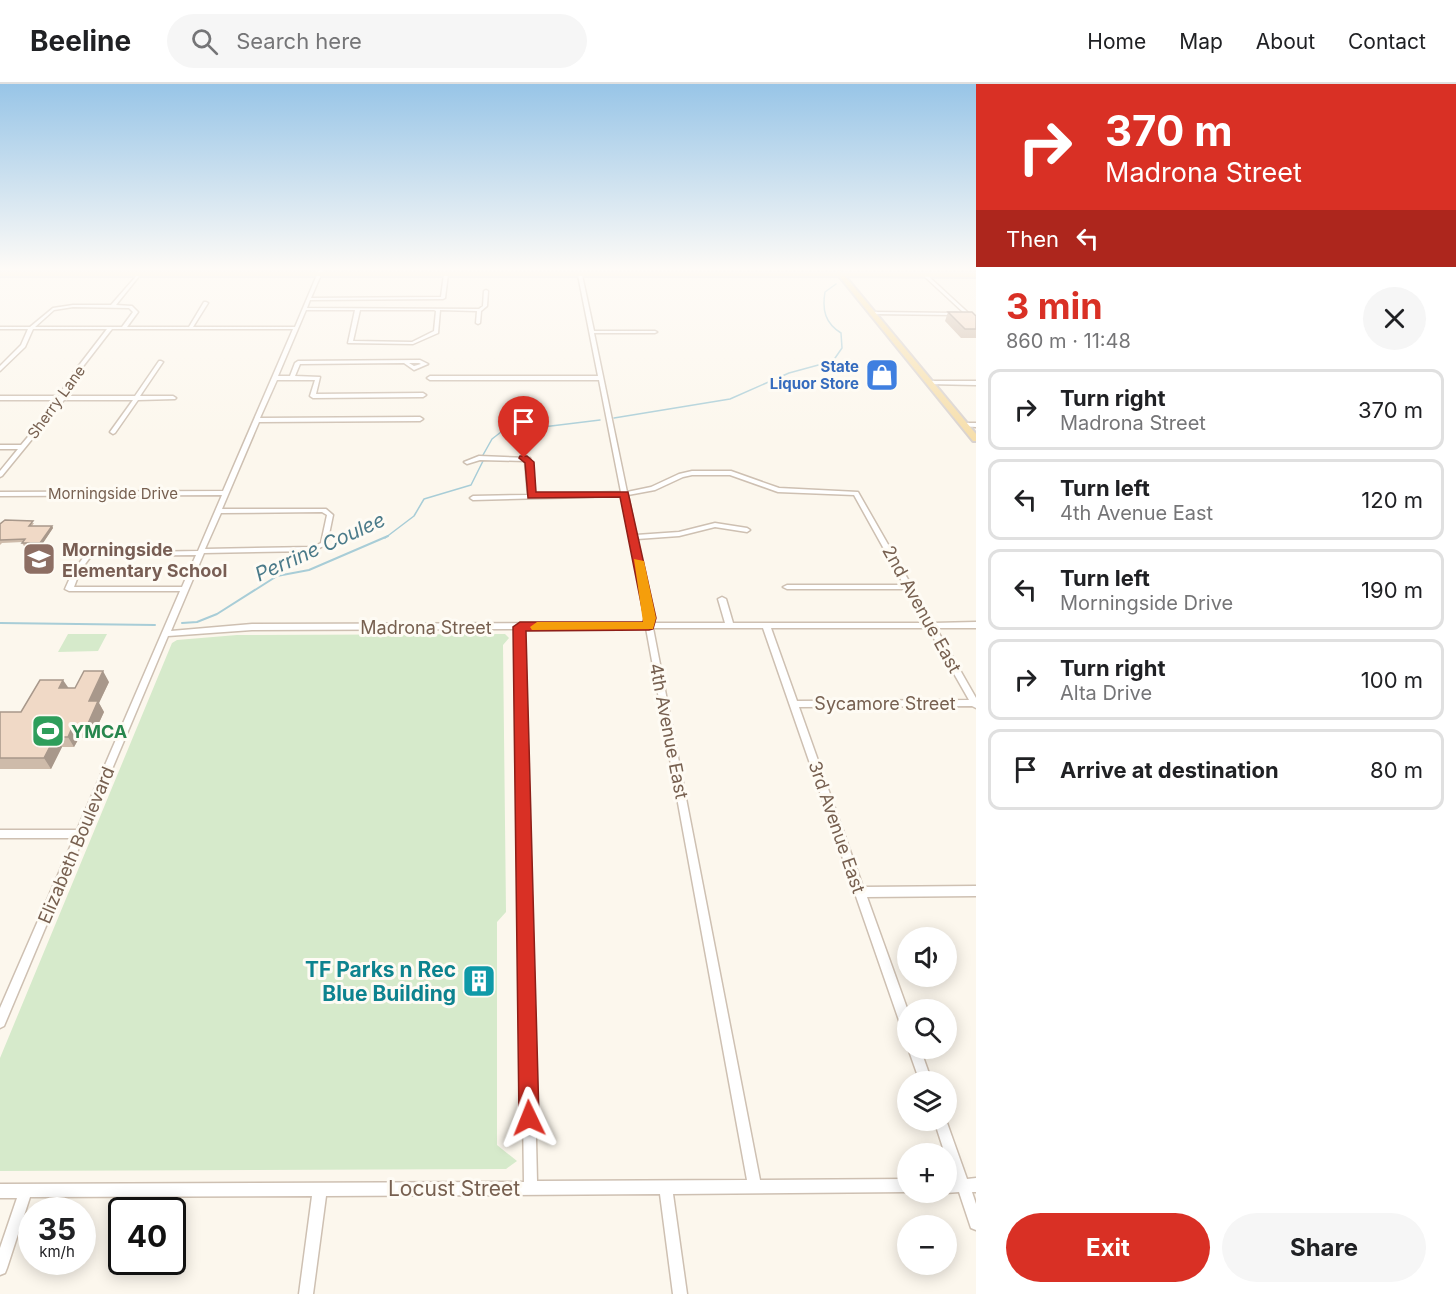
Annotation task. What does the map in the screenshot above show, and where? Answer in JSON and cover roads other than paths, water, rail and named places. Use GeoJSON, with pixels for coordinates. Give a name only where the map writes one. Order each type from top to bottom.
{"type":"FeatureCollection","features":[{"type":"Feature","properties":{"kind":"main road"},"geometry":{"type":"LineString","coordinates":[[883,326],[976,439]]}},
{"type":"Feature","properties":{"kind":"street"},"geometry":{"type":"LineString","coordinates":[[352,326],[348,340],[354,343],[420,341],[436,332],[437,326]]}},
{"type":"Feature","properties":{"kind":"street","name":"4th Avenue East"},"geometry":{"type":"LineString","coordinates":[[590,326],[650,618],[649,626],[755,1187]]}},
{"type":"Feature","properties":{"kind":"street"},"geometry":{"type":"LineString","coordinates":[[0,328],[296,328]]}},
{"type":"Feature","properties":{"kind":"street"},"geometry":{"type":"LineString","coordinates":[[0,369],[23,346],[31,328]]}},
{"type":"Feature","properties":{"kind":"street","name":"Sherry Lane"},"geometry":{"type":"LineString","coordinates":[[0,475],[62,399],[69,382],[111,328]]}},
{"type":"Feature","properties":{"kind":"street","name":"Elizabeth Boulevard"},"geometry":{"type":"LineString","coordinates":[[0,1022],[296,328]]}},
{"type":"Feature","properties":{"kind":"street"},"geometry":{"type":"LineString","coordinates":[[591,332],[655,332]]}},
{"type":"Feature","properties":{"kind":"street"},"geometry":{"type":"LineString","coordinates":[[113,432],[161,362]]}},
{"type":"Feature","properties":{"kind":"street"},"geometry":{"type":"LineString","coordinates":[[292,378],[298,363],[406,363]]}},
{"type":"Feature","properties":{"kind":"street"},"geometry":{"type":"LineString","coordinates":[[275,378],[318,378],[313,396],[423,395]]}},
{"type":"Feature","properties":{"kind":"street"},"geometry":{"type":"LineString","coordinates":[[430,378],[600,378]]}},
{"type":"Feature","properties":{"kind":"street"},"geometry":{"type":"LineString","coordinates":[[929,382],[976,382]]}},
{"type":"Feature","properties":{"kind":"street"},"geometry":{"type":"LineString","coordinates":[[0,398],[173,398]]}},
{"type":"Feature","properties":{"kind":"street"},"geometry":{"type":"LineString","coordinates":[[257,420],[420,419]]}},
{"type":"Feature","properties":{"kind":"street"},"geometry":{"type":"LineString","coordinates":[[964,425],[976,425]]}},
{"type":"Feature","properties":{"kind":"street"},"geometry":{"type":"LineString","coordinates":[[0,447],[23,447]]}},
{"type":"Feature","properties":{"kind":"street"},"geometry":{"type":"LineString","coordinates":[[467,462],[479,458],[528,459],[531,495]]}},
{"type":"Feature","properties":{"kind":"street","name":"2nd Avenue East"},"geometry":{"type":"LineString","coordinates":[[625,494],[653,489],[681,476],[731,473],[777,490],[856,493],[975,704]]}},
{"type":"Feature","properties":{"kind":"street","name":"Morningside Drive"},"geometry":{"type":"LineString","coordinates":[[0,494],[226,493]]}},
{"type":"Feature","properties":{"kind":"street"},"geometry":{"type":"LineString","coordinates":[[473,498],[625,494]]}},
{"type":"Feature","properties":{"kind":"street"},"geometry":{"type":"LineString","coordinates":[[184,589],[69,590],[76,572],[89,554],[314,549],[324,544],[328,533],[330,515],[324,510],[218,511]]}},
{"type":"Feature","properties":{"kind":"street"},"geometry":{"type":"LineString","coordinates":[[633,537],[679,534],[715,525],[747,530]]}},
{"type":"Feature","properties":{"kind":"street"},"geometry":{"type":"LineString","coordinates":[[787,587],[909,587]]}},
{"type":"Feature","properties":{"kind":"street"},"geometry":{"type":"LineString","coordinates":[[722,599],[730,626]]}},
{"type":"Feature","properties":{"kind":"street","name":"Madrona Street"},"geometry":{"type":"LineString","coordinates":[[165,634],[252,627],[976,625]]}},
{"type":"Feature","properties":{"kind":"street","name":"3rd Avenue East"},"geometry":{"type":"LineString","coordinates":[[766,626],[897,999]]}},
{"type":"Feature","properties":{"kind":"street"},"geometry":{"type":"LineString","coordinates":[[520,627],[531,1188]]}},
{"type":"Feature","properties":{"kind":"street","name":"Sycamore Street"},"geometry":{"type":"LineString","coordinates":[[795,704],[975,704]]}},
{"type":"Feature","properties":{"kind":"street"},"geometry":{"type":"LineString","coordinates":[[0,834],[81,834]]}},
{"type":"Feature","properties":{"kind":"street"},"geometry":{"type":"LineString","coordinates":[[860,892],[976,891]]}},
{"type":"Feature","properties":{"kind":"street"},"geometry":{"type":"LineString","coordinates":[[945,1131],[969,1185],[976,1223]]}},
{"type":"Feature","properties":{"kind":"street","name":"Locust Street"},"geometry":{"type":"LineString","coordinates":[[0,1191],[897,1186]]}},
{"type":"Feature","properties":{"kind":"street"},"geometry":{"type":"LineString","coordinates":[[666,1188],[680,1294]]}},
{"type":"Feature","properties":{"kind":"street"},"geometry":{"type":"LineString","coordinates":[[306,1294],[320,1189]]}},
{"type":"Feature","properties":{"kind":"street"},"geometry":{"type":"LineString","coordinates":[[0,1268],[26,1191]]}},
{"type":"Feature","properties":{"kind":"waterway","name":"Perrine Coulee"},"geometry":{"type":"LineString","coordinates":[[614,418],[730,399],[789,373],[833,361],[842,348],[841,333],[833,326]]}},
{"type":"Feature","properties":{"kind":"waterway","name":"Perrine Coulee"},"geometry":{"type":"LineString","coordinates":[[483,455],[492,439],[501,432],[600,420]]}},
{"type":"Feature","properties":{"kind":"waterway","name":"Perrine Coulee"},"geometry":{"type":"LineString","coordinates":[[387,536],[414,516],[424,499],[471,485],[483,461]]}},
{"type":"Feature","properties":{"kind":"waterway","name":"Perrine Coulee"},"geometry":{"type":"LineString","coordinates":[[182,623],[197,622],[217,614],[277,576],[309,570],[387,536]]}},
{"type":"Feature","properties":{"kind":"waterway","name":"Perrine Coulee"},"geometry":{"type":"LineString","coordinates":[[0,623],[155,625]]}},
{"type":"Feature","properties":{"kind":"place","name":"State Liquor Store"},"geometry":{"type":"Point","coordinates":[882,375]}},
{"type":"Feature","properties":{"kind":"place","name":"Morningside Elementary School"},"geometry":{"type":"Point","coordinates":[39,559]}},
{"type":"Feature","properties":{"kind":"place","name":"YMCA"},"geometry":{"type":"Point","coordinates":[48,731]}},
{"type":"Feature","properties":{"kind":"place","name":"TF Parks n Rec Blue Building"},"geometry":{"type":"Point","coordinates":[479,981]}}]}
